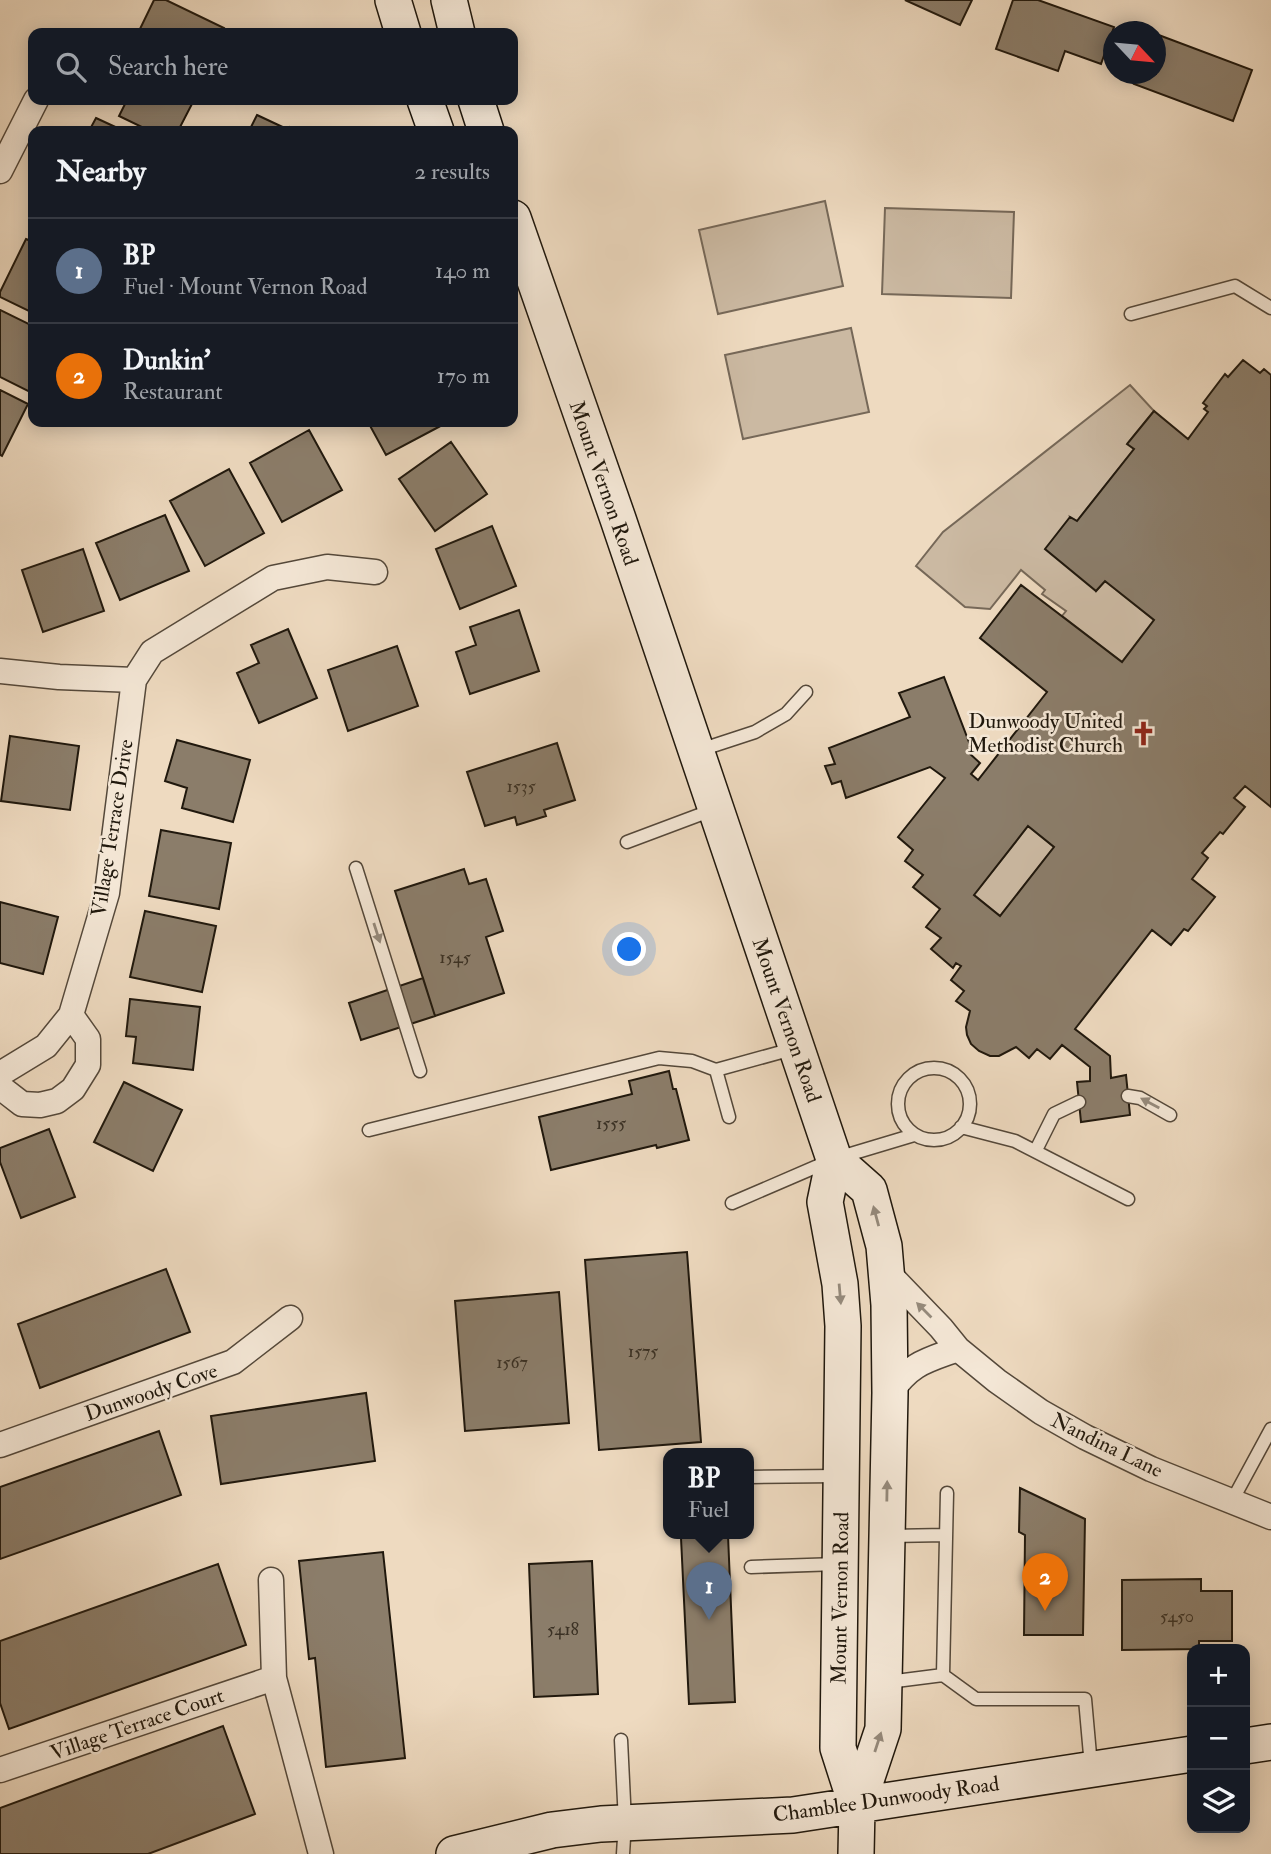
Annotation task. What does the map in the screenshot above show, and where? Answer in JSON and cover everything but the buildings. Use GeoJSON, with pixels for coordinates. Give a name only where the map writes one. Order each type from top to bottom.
{"type":"FeatureCollection","features":[{"type":"Feature","properties":{"kind":"main road"},"geometry":{"type":"LineString","coordinates":[[393,0],[401,28]]}},
{"type":"Feature","properties":{"kind":"main road"},"geometry":{"type":"LineString","coordinates":[[449,0],[456,28]]}},
{"type":"Feature","properties":{"kind":"main road"},"geometry":{"type":"LineString","coordinates":[[427,105],[434,126]]}},
{"type":"Feature","properties":{"kind":"main road"},"geometry":{"type":"LineString","coordinates":[[478,105],[484,126]]}},
{"type":"Feature","properties":{"kind":"main road","name":"Mount Vernon Road"},"geometry":{"type":"LineString","coordinates":[[518,234],[618,519],[834,1159],[825,1202],[840,1284],[843,1326],[838,1748],[857,1807],[856,1854]]}},
{"type":"Feature","properties":{"kind":"main road"},"geometry":{"type":"LineString","coordinates":[[518,277],[542,308]]}},
{"type":"Feature","properties":{"kind":"main road"},"geometry":{"type":"LineString","coordinates":[[834,1159],[869,1190],[888,1273],[890,1393],[883,1729],[857,1807]]}},
{"type":"Feature","properties":{"kind":"main road"},"geometry":{"type":"LineString","coordinates":[[1250,1745],[1271,1742]]}},
{"type":"Feature","properties":{"kind":"main road","name":"Chamblee Dunwoody Road"},"geometry":{"type":"LineString","coordinates":[[455,1854],[552,1830],[624,1838],[857,1807],[1187,1755]]}},
{"type":"Feature","properties":{"kind":"street"},"geometry":{"type":"LineString","coordinates":[[0,170],[33,105]]}},
{"type":"Feature","properties":{"kind":"street"},"geometry":{"type":"LineString","coordinates":[[0,671],[134,680],[152,652],[273,578],[327,567],[375,572]]}},
{"type":"Feature","properties":{"kind":"street","name":"Village Terrace Drive"},"geometry":{"type":"LineString","coordinates":[[0,1074],[46,1046],[71,1015],[107,893],[134,680]]}},
{"type":"Feature","properties":{"kind":"street"},"geometry":{"type":"LineString","coordinates":[[0,1087],[22,1104],[40,1105],[57,1101],[73,1089],[88,1065],[88,1039],[71,1015]]}},
{"type":"Feature","properties":{"kind":"street","name":"Nandina Lane"},"geometry":{"type":"LineString","coordinates":[[888,1273],[958,1349],[1041,1412],[1151,1469],[1271,1517]]}},
{"type":"Feature","properties":{"kind":"street","name":"Dunwoody Cove"},"geometry":{"type":"LineString","coordinates":[[0,1445],[233,1363],[290,1318]]}},
{"type":"Feature","properties":{"kind":"street"},"geometry":{"type":"LineString","coordinates":[[890,1393],[901,1378],[918,1363],[958,1349]]}},
{"type":"Feature","properties":{"kind":"street"},"geometry":{"type":"LineString","coordinates":[[271,1580],[274,1678],[321,1854]]}},
{"type":"Feature","properties":{"kind":"street","name":"Village Terrace Court"},"geometry":{"type":"LineString","coordinates":[[0,1770],[274,1678]]}},
{"type":"Feature","properties":{"kind":"lane"},"geometry":{"type":"LineString","coordinates":[[1130,314],[1235,286],[1271,308]]}},
{"type":"Feature","properties":{"kind":"lane"},"geometry":{"type":"LineString","coordinates":[[696,752],[755,732],[786,715],[806,692]]}},
{"type":"Feature","properties":{"kind":"lane"},"geometry":{"type":"LineString","coordinates":[[627,842],[715,809]]}},
{"type":"Feature","properties":{"kind":"lane"},"geometry":{"type":"LineString","coordinates":[[356,868],[421,1071]]}},
{"type":"Feature","properties":{"kind":"lane"},"geometry":{"type":"LineString","coordinates":[[369,1130],[659,1058],[692,1061],[716,1070],[796,1048]]}},
{"type":"Feature","properties":{"kind":"lane"},"geometry":{"type":"LineString","coordinates":[[937,1068],[958,1078],[965,1087],[969,1110],[961,1127],[948,1138],[937,1140],[914,1135],[906,1127],[897,1104],[905,1082],[925,1069],[937,1068]]}},
{"type":"Feature","properties":{"kind":"lane"},"geometry":{"type":"LineString","coordinates":[[716,1070],[729,1117]]}},
{"type":"Feature","properties":{"kind":"lane"},"geometry":{"type":"LineString","coordinates":[[1128,1096],[1140,1098],[1170,1115]]}},
{"type":"Feature","properties":{"kind":"lane"},"geometry":{"type":"LineString","coordinates":[[1036,1150],[1054,1114],[1079,1102]]}},
{"type":"Feature","properties":{"kind":"lane"},"geometry":{"type":"LineString","coordinates":[[961,1127],[1015,1141],[1036,1150],[1128,1199]]}},
{"type":"Feature","properties":{"kind":"lane"},"geometry":{"type":"LineString","coordinates":[[732,1203],[834,1159],[914,1135]]}},
{"type":"Feature","properties":{"kind":"lane"},"geometry":{"type":"LineString","coordinates":[[1232,1501],[1271,1429]]}},
{"type":"Feature","properties":{"kind":"lane"},"geometry":{"type":"LineString","coordinates":[[754,1477],[842,1476]]}},
{"type":"Feature","properties":{"kind":"lane"},"geometry":{"type":"LineString","coordinates":[[943,1675],[947,1493]]}},
{"type":"Feature","properties":{"kind":"lane"},"geometry":{"type":"LineString","coordinates":[[886,1536],[946,1535]]}},
{"type":"Feature","properties":{"kind":"lane"},"geometry":{"type":"LineString","coordinates":[[751,1567],[840,1564]]}},
{"type":"Feature","properties":{"kind":"lane"},"geometry":{"type":"LineString","coordinates":[[884,1682],[943,1675],[976,1699],[1084,1699],[1091,1769]]}},
{"type":"Feature","properties":{"kind":"lane"},"geometry":{"type":"LineString","coordinates":[[621,1740],[624,1838]]}},
{"type":"Feature","properties":{"kind":"shaded area"},"geometry":{"type":"Polygon","coordinates":[[[825,201],[843,286],[718,314],[699,230],[825,201]]]}},
{"type":"Feature","properties":{"kind":"shaded area"},"geometry":{"type":"Polygon","coordinates":[[[885,208],[1014,212],[1011,298],[882,294],[885,208]]]}},
{"type":"Feature","properties":{"kind":"shaded area"},"geometry":{"type":"Polygon","coordinates":[[[851,328],[869,412],[743,439],[725,355],[851,328]]]}},
{"type":"Feature","properties":{"kind":"shaded area"},"geometry":{"type":"Polygon","coordinates":[[[1130,385],[1154,411],[1128,443],[1134,449],[1077,521],[1070,517],[1096,591],[1105,581],[1154,620],[1122,662],[1062,616],[1066,611],[1042,594],[1045,590],[1021,570],[990,609],[965,607],[916,566],[943,532],[1130,385]]]}},
{"type":"Feature","properties":{"kind":"shaded area"},"geometry":{"type":"Polygon","coordinates":[[[1028,826],[1054,847],[1000,916],[974,895],[1028,826]]]}},
{"type":"Feature","properties":{"kind":"place","name":"Dunwoody United Methodist Church"},"geometry":{"type":"Point","coordinates":[1143,733]}},
{"type":"Feature","properties":{"kind":"place","name":"Dunkin'"},"geometry":{"type":"Point","coordinates":[1045,1611]}},
{"type":"Feature","properties":{"kind":"place","name":"BP"},"geometry":{"type":"Point","coordinates":[709,1620]}}]}
